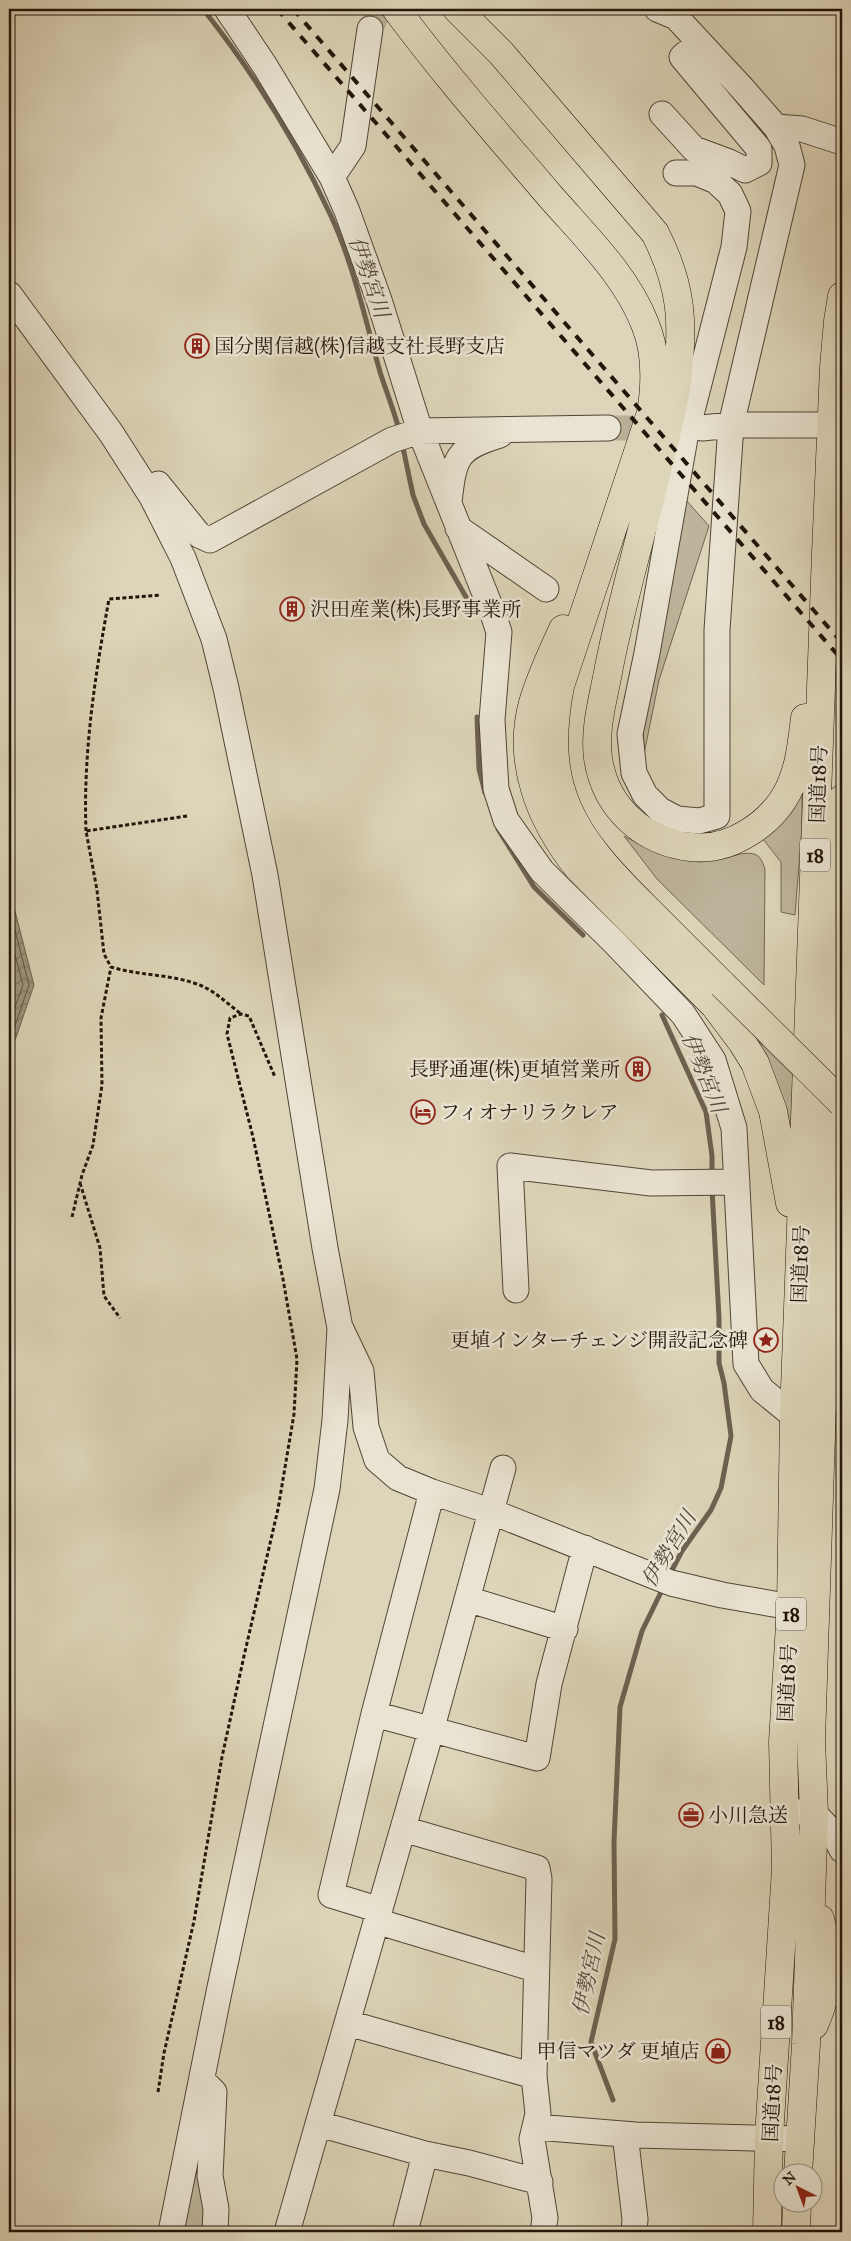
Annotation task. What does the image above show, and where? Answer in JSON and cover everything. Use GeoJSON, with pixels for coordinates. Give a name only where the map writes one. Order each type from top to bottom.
{"type":"FeatureCollection","features":[{"type":"Feature","properties":{"kind":"highway"},"geometry":{"type":"LineString","coordinates":[[396,9],[434,59],[599,253],[636,303],[648,332],[656,369],[651,413],[636,463],[560,686],[554,731],[554,753],[557,774],[570,814],[589,848],[618,880],[842,1081],[830,1190]]}},
{"type":"Feature","properties":{"kind":"highway"},"geometry":{"type":"LineString","coordinates":[[457,9],[501,53],[655,233],[668,259],[677,288],[681,318],[676,383],[667,430],[612,652],[597,738],[598,759],[604,780],[613,800],[640,829],[657,839],[675,845],[695,848],[715,845],[735,840],[752,830],[768,818],[780,804],[790,787],[802,743],[826,553]]}},
{"type":"Feature","properties":{"kind":"highway"},"geometry":{"type":"LineString","coordinates":[[376,19],[434,59]]}},
{"type":"Feature","properties":{"kind":"highway","name":"国道18号"},"geometry":{"type":"LineString","coordinates":[[767,2232],[769,2137],[786,1869],[783,1742],[791,1607],[794,1416],[826,553],[837,424],[838,321],[842,296]]}},
{"type":"Feature","properties":{"kind":"highway"},"geometry":{"type":"LineString","coordinates":[[667,430],[583,671],[572,716],[571,759],[582,799],[601,836],[842,1103]]}},
{"type":"Feature","properties":{"kind":"highway"},"geometry":{"type":"LineString","coordinates":[[636,463],[551,655],[532,705],[528,744],[533,787],[550,830],[579,869],[715,1006],[731,1025],[755,1063],[773,1112],[781,1143],[790,1197],[800,1289]]}},
{"type":"Feature","properties":{"kind":"highway","name":"国道18号"},"geometry":{"type":"LineString","coordinates":[[798,2164],[806,2044],[814,1813],[811,1740],[842,799]]}},
{"type":"Feature","properties":{"kind":"highway"},"geometry":{"type":"LineString","coordinates":[[796,2232],[797,2214]]}},
{"type":"Feature","properties":{"kind":"street"},"geometry":{"type":"LineString","coordinates":[[226,9],[265,66],[332,176],[347,211],[379,300],[406,436],[448,503],[499,632],[492,720],[496,789],[506,820],[542,871],[683,1014],[713,1060],[734,1128],[720,1182],[746,1364],[762,1390],[794,1416]]}},
{"type":"Feature","properties":{"kind":"street"},"geometry":{"type":"LineString","coordinates":[[670,11],[742,87],[776,127],[787,146],[792,165],[731,425],[717,630],[717,816],[699,821],[678,819],[660,810],[645,795],[634,773],[630,734],[685,438],[734,247],[738,211],[730,194],[716,181],[698,173],[676,174]]}},
{"type":"Feature","properties":{"kind":"street"},"geometry":{"type":"LineString","coordinates":[[332,176],[352,146],[376,19]]}},
{"type":"Feature","properties":{"kind":"street"},"geometry":{"type":"LineString","coordinates":[[662,114],[694,149],[745,170],[759,163],[759,149],[682,57],[699,43]]}},
{"type":"Feature","properties":{"kind":"street"},"geometry":{"type":"LineString","coordinates":[[776,127],[802,129],[842,142]]}},
{"type":"Feature","properties":{"kind":"street"},"geometry":{"type":"LineString","coordinates":[[9,294],[117,444],[152,497],[183,558],[214,639],[265,875],[340,1328],[335,1420],[327,1488],[171,2232]]}},
{"type":"Feature","properties":{"kind":"street"},"geometry":{"type":"LineString","coordinates":[[702,428],[731,425],[837,424]]}},
{"type":"Feature","properties":{"kind":"street"},"geometry":{"type":"LineString","coordinates":[[117,444],[143,466],[199,535],[210,540],[406,436],[430,430],[608,428]]}},
{"type":"Feature","properties":{"kind":"street"},"geometry":{"type":"LineString","coordinates":[[448,503],[456,462],[464,451],[475,442],[517,430]]}},
{"type":"Feature","properties":{"kind":"street"},"geometry":{"type":"LineString","coordinates":[[458,528],[546,589]]}},
{"type":"Feature","properties":{"kind":"street"},"geometry":{"type":"LineString","coordinates":[[516,1290],[510,1166],[651,1183],[720,1182]]}},
{"type":"Feature","properties":{"kind":"street"},"geometry":{"type":"LineString","coordinates":[[340,1328],[361,1371],[366,1427],[377,1460],[398,1478],[432,1492],[490,1511],[666,1581],[722,1595],[791,1607]]}},
{"type":"Feature","properties":{"kind":"street"},"geometry":{"type":"LineString","coordinates":[[288,2232],[431,1731],[503,1468]]}},
{"type":"Feature","properties":{"kind":"street"},"geometry":{"type":"LineString","coordinates":[[432,1492],[374,1714],[332,1895],[378,1916],[536,1969]]}},
{"type":"Feature","properties":{"kind":"street"},"geometry":{"type":"LineString","coordinates":[[374,1714],[431,1731],[537,1758],[549,1684],[585,1548]]}},
{"type":"Feature","properties":{"kind":"street"},"geometry":{"type":"LineString","coordinates":[[467,1599],[565,1629]]}},
{"type":"Feature","properties":{"kind":"street"},"geometry":{"type":"LineString","coordinates":[[784,1812],[814,1813],[833,1833],[842,1850]]}},
{"type":"Feature","properties":{"kind":"street"},"geometry":{"type":"LineString","coordinates":[[403,1829],[537,1868],[539,1879],[534,2076],[538,2114],[532,2139],[545,2218],[543,2232]]}},
{"type":"Feature","properties":{"kind":"street"},"geometry":{"type":"LineString","coordinates":[[348,2023],[534,2076]]}},
{"type":"Feature","properties":{"kind":"street"},"geometry":{"type":"LineString","coordinates":[[202,2081],[214,2092],[210,2176],[216,2209],[215,2232]]}},
{"type":"Feature","properties":{"kind":"street"},"geometry":{"type":"LineString","coordinates":[[320,2124],[426,2154],[469,2162],[540,2182]]}},
{"type":"Feature","properties":{"kind":"street"},"geometry":{"type":"LineString","coordinates":[[536,2127],[625,2134],[799,2139]]}},
{"type":"Feature","properties":{"kind":"street"},"geometry":{"type":"LineString","coordinates":[[625,2134],[634,2232]]}},
{"type":"Feature","properties":{"kind":"street"},"geometry":{"type":"LineString","coordinates":[[405,2232],[426,2154]]}},
{"type":"Feature","properties":{"kind":"path"},"geometry":{"type":"LineString","coordinates":[[72,1217],[94,1136],[102,1085],[101,1018],[111,967],[104,954],[97,890],[86,832],[84,787],[96,674],[109,599],[161,595]]}},
{"type":"Feature","properties":{"kind":"path"},"geometry":{"type":"LineString","coordinates":[[86,832],[187,816]]}},
{"type":"Feature","properties":{"kind":"path"},"geometry":{"type":"LineString","coordinates":[[111,967],[203,986],[241,1014],[249,1016],[278,1083]]}},
{"type":"Feature","properties":{"kind":"path"},"geometry":{"type":"LineString","coordinates":[[158,2092],[164,2052],[194,1921],[222,1757],[278,1509],[294,1414],[297,1358],[253,1137],[227,1034],[230,1018],[241,1014]]}},
{"type":"Feature","properties":{"kind":"path"},"geometry":{"type":"LineString","coordinates":[[80,1182],[100,1248],[104,1296],[120,1318]]}},
{"type":"Feature","properties":{"kind":"shaded area"},"geometry":{"type":"Polygon","coordinates":[[[686,500],[709,526],[659,680],[644,754],[643,721],[686,500]]]}},
{"type":"Feature","properties":{"kind":"shaded area"},"geometry":{"type":"Polygon","coordinates":[[[802,774],[802,827],[795,915],[781,912],[781,862],[759,834],[802,774]]]}},
{"type":"Feature","properties":{"kind":"shaded area"},"geometry":{"type":"Polygon","coordinates":[[[624,836],[660,853],[683,858],[723,858],[746,853],[754,854],[760,858],[765,869],[764,985],[657,879],[624,836]]]}},
{"type":"Feature","properties":{"kind":"shaded area"},"geometry":{"type":"Polygon","coordinates":[[[746,1029],[794,1076],[791,1140],[746,1029]]]}},
{"type":"Feature","properties":{"kind":"shaded area"},"geometry":{"type":"Polygon","coordinates":[[[206,2094],[210,2232],[179,2232],[206,2094]]]}},
{"type":"Feature","properties":{"kind":"water"},"geometry":{"type":"Polygon","coordinates":[[[9,888],[34,985],[9,1058],[9,888]]]}},
{"type":"Feature","properties":{"kind":"waterway","name":"伊勢宮川"},"geometry":{"type":"LineString","coordinates":[[203,9],[257,83],[289,135],[331,216],[353,273],[380,372],[399,430]]}},
{"type":"Feature","properties":{"kind":"waterway","name":"伊勢宮川"},"geometry":{"type":"LineString","coordinates":[[402,443],[413,495],[424,524],[470,604]]}},
{"type":"Feature","properties":{"kind":"waterway","name":"伊勢宮川"},"geometry":{"type":"LineString","coordinates":[[477,717],[479,769],[485,793]]}},
{"type":"Feature","properties":{"kind":"waterway","name":"伊勢宮川"},"geometry":{"type":"LineString","coordinates":[[498,829],[534,887],[583,935]]}},
{"type":"Feature","properties":{"kind":"waterway","name":"伊勢宮川"},"geometry":{"type":"LineString","coordinates":[[662,1015],[706,1112],[712,1156],[712,1176]]}},
{"type":"Feature","properties":{"kind":"waterway","name":"伊勢宮川"},"geometry":{"type":"LineString","coordinates":[[670,1574],[682,1551],[711,1510],[721,1488],[731,1436],[724,1383],[719,1363],[719,1318],[712,1189]]}},
{"type":"Feature","properties":{"kind":"waterway","name":"伊勢宮川"},"geometry":{"type":"LineString","coordinates":[[613,2100],[591,2042],[615,1939],[614,1842],[620,1707],[642,1631],[664,1586]]}},
{"type":"Feature","properties":{"kind":"tunnel"},"geometry":{"type":"LineString","coordinates":[[370,29],[380,9]]}},
{"type":"Feature","properties":{"kind":"tunnel"},"geometry":{"type":"LineString","coordinates":[[608,428],[665,428]]}},
{"type":"Feature","properties":{"kind":"railway"},"geometry":{"type":"LineString","coordinates":[[277,9],[842,660]]}},
{"type":"Feature","properties":{"kind":"railway"},"geometry":{"type":"LineString","coordinates":[[293,9],[842,643]]}},
{"type":"Feature","properties":{"kind":"place","name":"国分関信越(株)信越支社長野支店"},"geometry":{"type":"Point","coordinates":[197,346]}},
{"type":"Feature","properties":{"kind":"place","name":"沢田産業(株)長野事業所"},"geometry":{"type":"Point","coordinates":[292,609]}},
{"type":"Feature","properties":{"kind":"place","name":"長野通運(株)更埴営業所"},"geometry":{"type":"Point","coordinates":[638,1069]}},
{"type":"Feature","properties":{"kind":"place","name":"フィオナリラクレア"},"geometry":{"type":"Point","coordinates":[423,1112]}},
{"type":"Feature","properties":{"kind":"place","name":"更埴インターチェンジ開設記念碑"},"geometry":{"type":"Point","coordinates":[766,1340]}},
{"type":"Feature","properties":{"kind":"place","name":"小川急送"},"geometry":{"type":"Point","coordinates":[691,1815]}},
{"type":"Feature","properties":{"kind":"place","name":"甲信マツダ 更埴店"},"geometry":{"type":"Point","coordinates":[718,2051]}}]}
